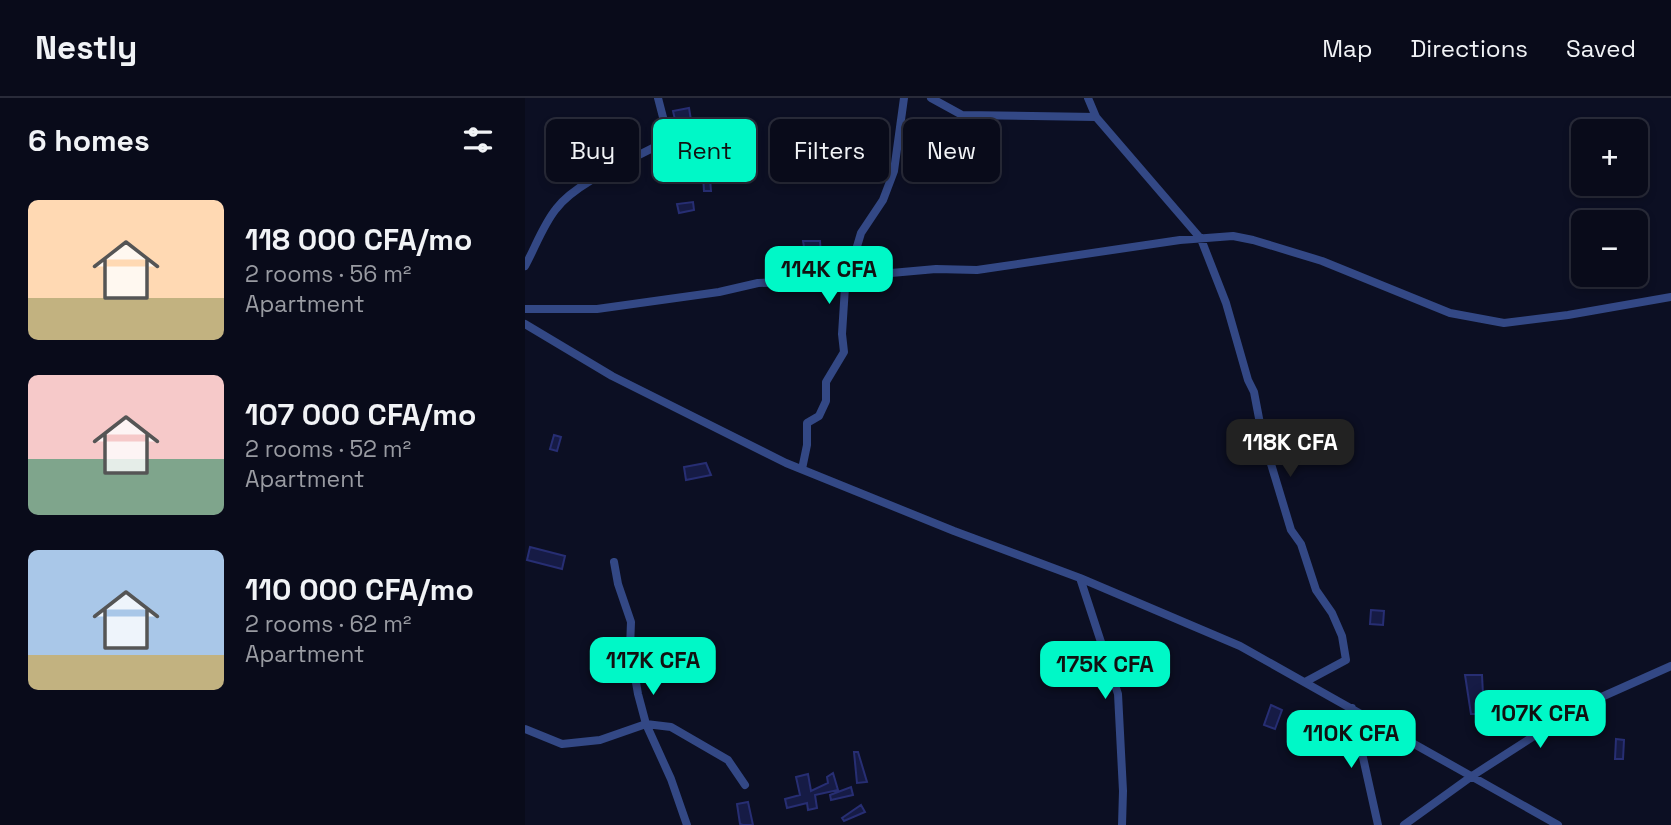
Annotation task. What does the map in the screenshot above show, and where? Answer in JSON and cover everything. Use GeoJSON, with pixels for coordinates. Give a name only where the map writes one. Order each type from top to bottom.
{"type":"FeatureCollection","features":[{"type":"Feature","properties":{"kind":"street"},"geometry":{"type":"LineString","coordinates":[[525,266],[554,211],[567,197],[666,141],[658,98]]}},
{"type":"Feature","properties":{"kind":"street"},"geometry":{"type":"LineString","coordinates":[[802,469],[807,445],[807,423],[819,416],[826,401],[826,382],[844,352],[842,334],[845,287],[861,233],[884,200],[894,171],[904,98]]}},
{"type":"Feature","properties":{"kind":"street"},"geometry":{"type":"LineString","coordinates":[[931,98],[962,115],[1096,117]]}},
{"type":"Feature","properties":{"kind":"street"},"geometry":{"type":"LineString","coordinates":[[1088,98],[1096,117],[1201,239],[1226,303],[1248,380],[1254,392],[1271,467],[1291,530],[1301,544],[1316,590],[1332,613],[1342,636],[1346,660],[1305,682]]}},
{"type":"Feature","properties":{"kind":"street"},"geometry":{"type":"LineString","coordinates":[[525,309],[597,309],[719,292],[758,283],[936,269],[977,270],[1043,259],[1233,236],[1322,261],[1450,313],[1504,323],[1671,297]]}},
{"type":"Feature","properties":{"kind":"street"},"geometry":{"type":"LineString","coordinates":[[525,324],[611,376],[802,469],[954,531],[1080,578],[1240,646],[1558,825]]}},
{"type":"Feature","properties":{"kind":"street"},"geometry":{"type":"LineString","coordinates":[[614,562],[618,584],[631,622],[630,648],[646,724],[671,779],[687,825]]}},
{"type":"Feature","properties":{"kind":"street"},"geometry":{"type":"LineString","coordinates":[[1080,578],[1119,701],[1122,825]]}},
{"type":"Feature","properties":{"kind":"street"},"geometry":{"type":"LineString","coordinates":[[1403,825],[1472,776],[1579,708],[1671,666]]}},
{"type":"Feature","properties":{"kind":"street"},"geometry":{"type":"LineString","coordinates":[[1352,708],[1378,825]]}},
{"type":"Feature","properties":{"kind":"street"},"geometry":{"type":"LineString","coordinates":[[525,729],[562,744],[600,740],[646,724],[671,727],[728,760],[745,785]]}},
{"type":"Feature","properties":{"kind":"building"},"geometry":{"type":"Polygon","coordinates":[[[689,108],[691,119],[675,119],[673,111],[689,108]]]}},
{"type":"Feature","properties":{"kind":"building"},"geometry":{"type":"Polygon","coordinates":[[[703,182],[710,182],[711,191],[704,191],[703,182]]]}},
{"type":"Feature","properties":{"kind":"building"},"geometry":{"type":"Polygon","coordinates":[[[693,202],[694,210],[679,213],[677,204],[693,202]]]}},
{"type":"Feature","properties":{"kind":"building"},"geometry":{"type":"Polygon","coordinates":[[[803,241],[820,241],[822,270],[813,272],[813,253],[805,253],[803,241]]]}},
{"type":"Feature","properties":{"kind":"building"},"geometry":{"type":"Polygon","coordinates":[[[554,435],[561,437],[557,451],[550,449],[554,435]]]}},
{"type":"Feature","properties":{"kind":"building"},"geometry":{"type":"Polygon","coordinates":[[[706,463],[711,475],[686,480],[684,467],[706,463]]]}},
{"type":"Feature","properties":{"kind":"building"},"geometry":{"type":"Polygon","coordinates":[[[530,547],[565,556],[562,569],[527,560],[530,547]]]}},
{"type":"Feature","properties":{"kind":"building"},"geometry":{"type":"Polygon","coordinates":[[[1371,610],[1384,611],[1383,625],[1370,624],[1371,610]]]}},
{"type":"Feature","properties":{"kind":"building"},"geometry":{"type":"Polygon","coordinates":[[[1465,675],[1482,675],[1484,714],[1471,714],[1465,675]]]}},
{"type":"Feature","properties":{"kind":"building"},"geometry":{"type":"Polygon","coordinates":[[[1271,705],[1282,710],[1275,729],[1264,725],[1271,705]]]}},
{"type":"Feature","properties":{"kind":"building"},"geometry":{"type":"Polygon","coordinates":[[[1616,739],[1624,740],[1623,759],[1615,759],[1616,739]]]}},
{"type":"Feature","properties":{"kind":"building"},"geometry":{"type":"Polygon","coordinates":[[[854,752],[858,752],[867,782],[857,783],[854,752]]]}},
{"type":"Feature","properties":{"kind":"building"},"geometry":{"type":"Polygon","coordinates":[[[833,773],[838,790],[815,795],[817,808],[808,810],[807,803],[787,808],[785,799],[800,795],[796,777],[808,774],[811,791],[828,783],[827,777],[833,773]]]}},
{"type":"Feature","properties":{"kind":"building"},"geometry":{"type":"Polygon","coordinates":[[[851,787],[853,795],[831,800],[830,795],[851,787]]]}},
{"type":"Feature","properties":{"kind":"building"},"geometry":{"type":"Polygon","coordinates":[[[748,802],[753,825],[743,825],[740,824],[737,804],[748,802]]]}},
{"type":"Feature","properties":{"kind":"building"},"geometry":{"type":"Polygon","coordinates":[[[861,805],[865,812],[844,821],[842,818],[861,805]]]}}]}
